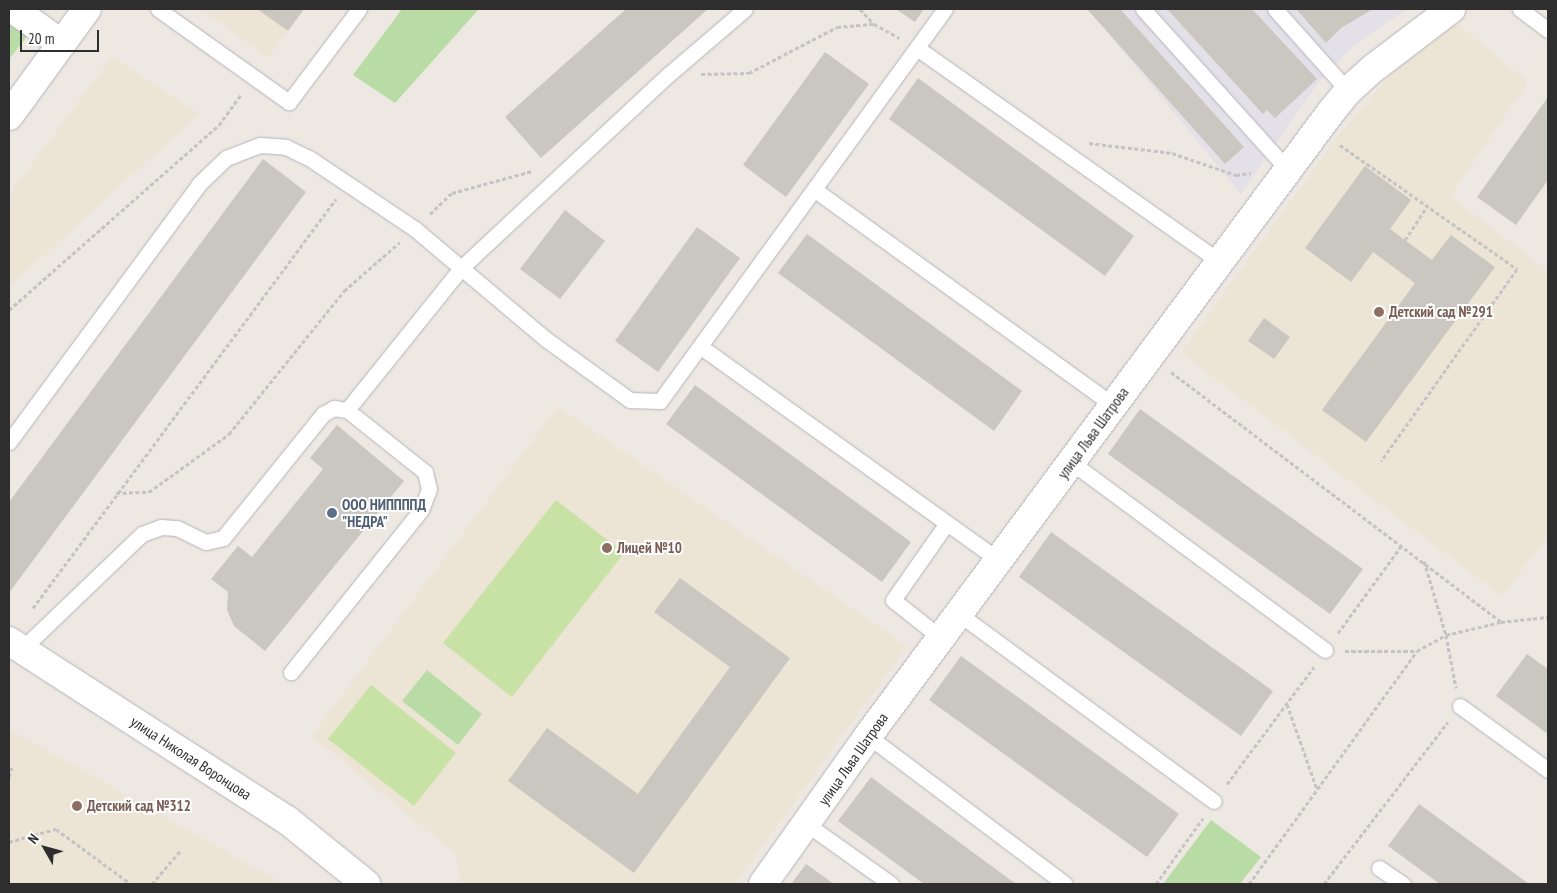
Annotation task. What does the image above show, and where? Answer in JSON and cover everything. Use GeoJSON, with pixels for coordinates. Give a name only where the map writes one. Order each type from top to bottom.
{"type":"FeatureCollection","features":[{"type":"Feature","properties":{"kind":"street"},"geometry":{"type":"LineString","coordinates":[[13,9],[62,44]]}},
{"type":"Feature","properties":{"kind":"street"},"geometry":{"type":"LineString","coordinates":[[9,116],[88,9]]}},
{"type":"Feature","properties":{"kind":"street","name":"улица Льва Шатрова"},"geometry":{"type":"LineString","coordinates":[[763,884],[808,824],[868,736],[1317,129],[1348,91],[1452,9]]}},
{"type":"Feature","properties":{"kind":"street","name":"улица Николая Воронцова"},"geometry":{"type":"LineString","coordinates":[[15,645],[287,820],[366,884]]}},
{"type":"Feature","properties":{"kind":"lane"},"geometry":{"type":"LineString","coordinates":[[158,9],[288,102],[359,9]]}},
{"type":"Feature","properties":{"kind":"lane"},"geometry":{"type":"LineString","coordinates":[[346,410],[462,267],[668,75],[745,9]]}},
{"type":"Feature","properties":{"kind":"lane"},"geometry":{"type":"LineString","coordinates":[[9,442],[199,184],[226,158],[260,145],[286,147],[309,158],[346,186],[415,229],[547,340],[630,400],[660,400],[701,347],[945,9]]}},
{"type":"Feature","properties":{"kind":"lane"},"geometry":{"type":"LineString","coordinates":[[1143,9],[1287,169]]}},
{"type":"Feature","properties":{"kind":"lane"},"geometry":{"type":"LineString","coordinates":[[1275,9],[1348,91]]}},
{"type":"Feature","properties":{"kind":"lane"},"geometry":{"type":"LineString","coordinates":[[1520,9],[1548,30]]}},
{"type":"Feature","properties":{"kind":"lane"},"geometry":{"type":"LineString","coordinates":[[917,48],[1220,262]]}},
{"type":"Feature","properties":{"kind":"lane"},"geometry":{"type":"LineString","coordinates":[[815,190],[1113,405]]}},
{"type":"Feature","properties":{"kind":"lane"},"geometry":{"type":"LineString","coordinates":[[701,347],[999,560]]}},
{"type":"Feature","properties":{"kind":"lane"},"geometry":{"type":"LineString","coordinates":[[15,645],[142,534],[161,527],[177,528],[206,542],[223,538],[323,414],[334,408],[346,410],[425,472],[429,489],[421,510],[291,672]]}},
{"type":"Feature","properties":{"kind":"lane"},"geometry":{"type":"LineString","coordinates":[[1071,462],[1325,650]]}},
{"type":"Feature","properties":{"kind":"lane"},"geometry":{"type":"LineString","coordinates":[[941,638],[893,600],[947,523]]}},
{"type":"Feature","properties":{"kind":"lane"},"geometry":{"type":"LineString","coordinates":[[959,614],[1214,801]]}},
{"type":"Feature","properties":{"kind":"lane"},"geometry":{"type":"LineString","coordinates":[[1460,706],[1548,770]]}},
{"type":"Feature","properties":{"kind":"lane"},"geometry":{"type":"LineString","coordinates":[[868,736],[1065,884]]}},
{"type":"Feature","properties":{"kind":"lane"},"geometry":{"type":"LineString","coordinates":[[808,824],[891,884]]}},
{"type":"Feature","properties":{"kind":"lane"},"geometry":{"type":"LineString","coordinates":[[1379,868],[1403,884]]}},
{"type":"Feature","properties":{"kind":"path"},"geometry":{"type":"LineString","coordinates":[[860,9],[874,24],[917,48]]}},
{"type":"Feature","properties":{"kind":"path"},"geometry":{"type":"LineString","coordinates":[[668,75],[749,73],[837,27],[874,24]]}},
{"type":"Feature","properties":{"kind":"path"},"geometry":{"type":"LineString","coordinates":[[9,310],[219,125],[254,77]]}},
{"type":"Feature","properties":{"kind":"path"},"geometry":{"type":"LineString","coordinates":[[1317,129],[1517,269],[1381,461]]}},
{"type":"Feature","properties":{"kind":"path"},"geometry":{"type":"LineString","coordinates":[[1083,142],[1172,153],[1236,175],[1287,169]]}},
{"type":"Feature","properties":{"kind":"path"},"geometry":{"type":"LineString","coordinates":[[116,493],[149,492],[228,434],[344,291],[415,229],[452,192],[577,160]]}},
{"type":"Feature","properties":{"kind":"path"},"geometry":{"type":"LineString","coordinates":[[31,610],[116,493],[346,186]]}},
{"type":"Feature","properties":{"kind":"path"},"geometry":{"type":"LineString","coordinates":[[1404,240],[1428,205]]}},
{"type":"Feature","properties":{"kind":"path"},"geometry":{"type":"LineString","coordinates":[[1164,367],[1424,561],[1501,622]]}},
{"type":"Feature","properties":{"kind":"path"},"geometry":{"type":"LineString","coordinates":[[1156,884],[1214,801],[1402,545]]}},
{"type":"Feature","properties":{"kind":"path"},"geometry":{"type":"LineString","coordinates":[[1324,884],[1460,706],[1446,635],[1424,561]]}},
{"type":"Feature","properties":{"kind":"path"},"geometry":{"type":"LineString","coordinates":[[1249,884],[1417,651],[1446,635],[1501,622],[1548,617]]}},
{"type":"Feature","properties":{"kind":"path"},"geometry":{"type":"LineString","coordinates":[[1325,650],[1417,651]]}},
{"type":"Feature","properties":{"kind":"path"},"geometry":{"type":"LineString","coordinates":[[1287,703],[1317,789]]}},
{"type":"Feature","properties":{"kind":"path"},"geometry":{"type":"LineString","coordinates":[[9,777],[12,767]]}},
{"type":"Feature","properties":{"kind":"path"},"geometry":{"type":"LineString","coordinates":[[9,842],[56,829],[131,884]]}},
{"type":"Feature","properties":{"kind":"path"},"geometry":{"type":"LineString","coordinates":[[152,884],[180,852]]}},
{"type":"Feature","properties":{"kind":"shaded area"},"geometry":{"type":"Polygon","coordinates":[[[201,9],[257,9],[288,31],[268,58],[201,9]]]}},
{"type":"Feature","properties":{"kind":"shaded area"},"geometry":{"type":"Polygon","coordinates":[[[1088,9],[1407,9],[1352,47],[1318,83],[1241,194],[1088,9]]]}},
{"type":"Feature","properties":{"kind":"shaded area","name":"Детский сад №291"},"geometry":{"type":"Polygon","coordinates":[[[1456,23],[1528,82],[1450,196],[1548,271],[1548,535],[1502,596],[1181,353],[1334,141],[1394,71],[1456,23]]]}},
{"type":"Feature","properties":{"kind":"shaded area"},"geometry":{"type":"Polygon","coordinates":[[[112,57],[199,114],[9,287],[9,196],[112,57]]]}},
{"type":"Feature","properties":{"kind":"shaded area","name":"Лицей №10"},"geometry":{"type":"Polygon","coordinates":[[[558,407],[907,646],[735,884],[461,884],[456,854],[312,736],[558,407]]]}},
{"type":"Feature","properties":{"kind":"shaded area","name":"Детский сад №312"},"geometry":{"type":"Polygon","coordinates":[[[9,729],[283,884],[9,884],[9,729]]]}},
{"type":"Feature","properties":{"kind":"green space"},"geometry":{"type":"Polygon","coordinates":[[[402,9],[479,9],[395,103],[353,75],[402,9]]]}},
{"type":"Feature","properties":{"kind":"green space"},"geometry":{"type":"Polygon","coordinates":[[[9,24],[28,35],[10,58],[9,57],[9,24]]]}},
{"type":"Feature","properties":{"kind":"green space"},"geometry":{"type":"Polygon","coordinates":[[[556,500],[624,553],[512,697],[443,643],[556,500]]]}},
{"type":"Feature","properties":{"kind":"green space"},"geometry":{"type":"Polygon","coordinates":[[[427,670],[482,714],[458,745],[402,701],[427,670]]]}},
{"type":"Feature","properties":{"kind":"green space"},"geometry":{"type":"Polygon","coordinates":[[[371,685],[456,753],[414,806],[328,739],[371,685]]]}},
{"type":"Feature","properties":{"kind":"green space"},"geometry":{"type":"Polygon","coordinates":[[[1211,820],[1261,857],[1240,884],[1163,884],[1211,820]]]}},
{"type":"Feature","properties":{"kind":"building"},"geometry":{"type":"Polygon","coordinates":[[[257,9],[304,9],[288,31],[257,9]]]}},
{"type":"Feature","properties":{"kind":"building"},"geometry":{"type":"Polygon","coordinates":[[[626,9],[708,9],[541,158],[505,117],[626,9]]]}},
{"type":"Feature","properties":{"kind":"building"},"geometry":{"type":"Polygon","coordinates":[[[896,9],[924,9],[915,22],[896,9]]]}},
{"type":"Feature","properties":{"kind":"building"},"geometry":{"type":"Polygon","coordinates":[[[1087,9],[1120,9],[1244,147],[1225,164],[1087,9]]]}},
{"type":"Feature","properties":{"kind":"building"},"geometry":{"type":"Polygon","coordinates":[[[1167,9],[1252,9],[1317,79],[1275,118],[1267,110],[1263,114],[1167,9]]]}},
{"type":"Feature","properties":{"kind":"building"},"geometry":{"type":"Polygon","coordinates":[[[1296,9],[1373,9],[1341,28],[1326,43],[1296,9]]]}},
{"type":"Feature","properties":{"kind":"building"},"geometry":{"type":"Polygon","coordinates":[[[825,52],[869,84],[786,197],[743,165],[825,52]]]}},
{"type":"Feature","properties":{"kind":"building"},"geometry":{"type":"Polygon","coordinates":[[[918,78],[1134,236],[1105,276],[889,119],[918,78]]]}},
{"type":"Feature","properties":{"kind":"building"},"geometry":{"type":"Polygon","coordinates":[[[1548,97],[1548,180],[1516,225],[1477,197],[1548,97]]]}},
{"type":"Feature","properties":{"kind":"building"},"geometry":{"type":"Polygon","coordinates":[[[263,159],[306,192],[9,593],[9,502],[263,159]]]}},
{"type":"Feature","properties":{"kind":"building"},"geometry":{"type":"Polygon","coordinates":[[[1365,166],[1411,200],[1390,229],[1432,260],[1451,235],[1495,267],[1366,442],[1322,410],[1415,283],[1373,252],[1351,282],[1305,248],[1365,166]]]}},
{"type":"Feature","properties":{"kind":"building"},"geometry":{"type":"Polygon","coordinates":[[[565,210],[605,241],[560,299],[520,269],[565,210]]]}},
{"type":"Feature","properties":{"kind":"building"},"geometry":{"type":"Polygon","coordinates":[[[697,227],[740,258],[658,372],[615,341],[697,227]]]}},
{"type":"Feature","properties":{"kind":"building"},"geometry":{"type":"Polygon","coordinates":[[[807,234],[1022,391],[994,431],[778,273],[807,234]]]}},
{"type":"Feature","properties":{"kind":"building"},"geometry":{"type":"Polygon","coordinates":[[[1264,318],[1290,337],[1274,359],[1248,341],[1264,318]]]}},
{"type":"Feature","properties":{"kind":"building"},"geometry":{"type":"Polygon","coordinates":[[[695,385],[911,542],[882,582],[666,424],[695,385]]]}},
{"type":"Feature","properties":{"kind":"building"},"geometry":{"type":"Polygon","coordinates":[[[1140,409],[1363,569],[1330,614],[1108,454],[1140,409]]]}},
{"type":"Feature","properties":{"kind":"building","name":"ООО НИППППД \"НЕДРА\""},"geometry":{"type":"Polygon","coordinates":[[[337,425],[404,481],[265,651],[234,626],[227,610],[228,592],[211,579],[238,546],[252,557],[323,469],[310,458],[337,425]]]}},
{"type":"Feature","properties":{"kind":"building"},"geometry":{"type":"Polygon","coordinates":[[[1051,532],[1273,691],[1241,736],[1019,577],[1051,532]]]}},
{"type":"Feature","properties":{"kind":"building"},"geometry":{"type":"Polygon","coordinates":[[[680,578],[790,658],[634,873],[508,781],[547,728],[638,794],[730,667],[654,612],[680,578]]]}},
{"type":"Feature","properties":{"kind":"building"},"geometry":{"type":"Polygon","coordinates":[[[1527,654],[1548,669],[1548,734],[1496,696],[1527,654]]]}},
{"type":"Feature","properties":{"kind":"building"},"geometry":{"type":"Polygon","coordinates":[[[961,656],[1179,814],[1147,857],[929,700],[961,656]]]}},
{"type":"Feature","properties":{"kind":"building"},"geometry":{"type":"Polygon","coordinates":[[[871,777],[1016,884],[924,884],[838,821],[871,777]]]}},
{"type":"Feature","properties":{"kind":"building"},"geometry":{"type":"Polygon","coordinates":[[[1419,804],[1529,884],[1440,884],[1388,846],[1419,804]]]}},
{"type":"Feature","properties":{"kind":"building"},"geometry":{"type":"Polygon","coordinates":[[[806,864],[834,884],[791,884],[806,864]]]}},
{"type":"Feature","properties":{"kind":"place","name":"Детский сад №291"},"geometry":{"type":"Point","coordinates":[1379,312]}},
{"type":"Feature","properties":{"kind":"place","name":"ООО НИППППД \"НЕДРА\""},"geometry":{"type":"Point","coordinates":[332,513]}},
{"type":"Feature","properties":{"kind":"place","name":"Лицей №10"},"geometry":{"type":"Point","coordinates":[607,548]}},
{"type":"Feature","properties":{"kind":"place","name":"Детский сад №312"},"geometry":{"type":"Point","coordinates":[77,806]}}]}
